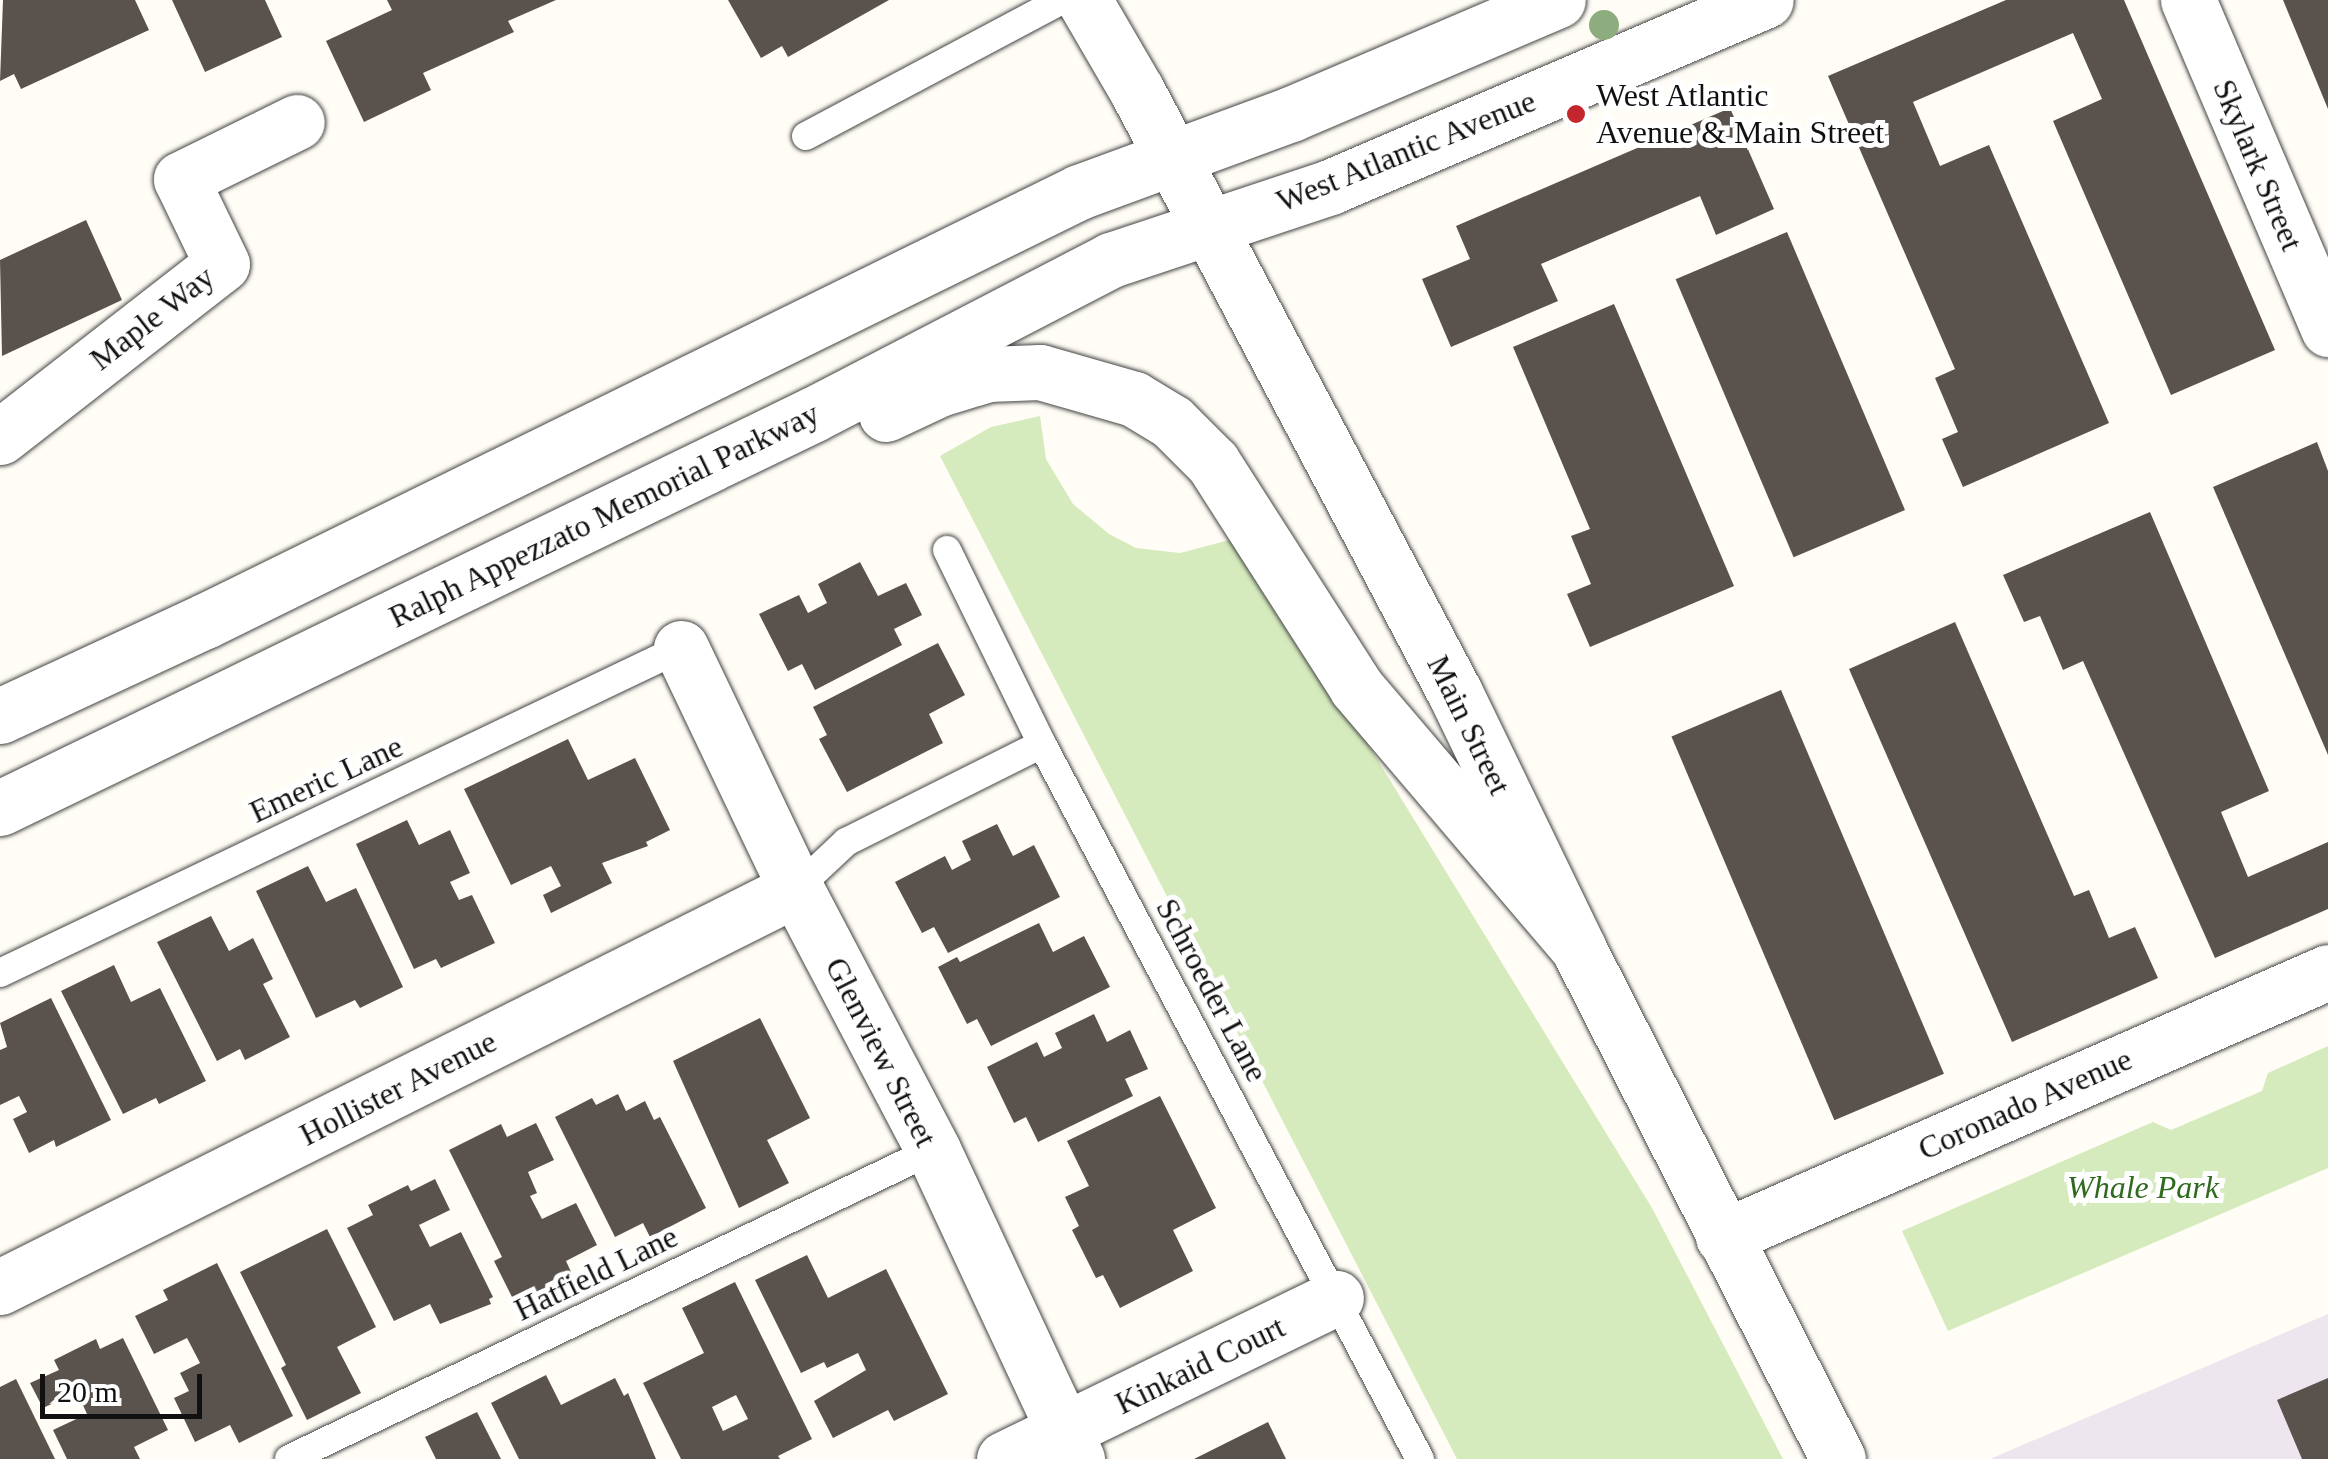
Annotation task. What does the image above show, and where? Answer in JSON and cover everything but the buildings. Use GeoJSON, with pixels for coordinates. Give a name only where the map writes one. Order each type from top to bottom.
{"type":"FeatureCollection","features":[{"type":"Feature","properties":{"kind":"street","name":"Main Street"},"geometry":{"type":"LineString","coordinates":[[1084,0],[1209,227],[1455,693],[1578,948],[1838,1459]]}},
{"type":"Feature","properties":{"kind":"street"},"geometry":{"type":"LineString","coordinates":[[0,716],[205,621],[1079,192],[1292,114],[1558,0]]}},
{"type":"Feature","properties":{"kind":"street","name":"West Atlantic Avenue"},"geometry":{"type":"LineString","coordinates":[[1209,227],[1330,187],[1766,0]]}},
{"type":"Feature","properties":{"kind":"street","name":"Skylark Street"},"geometry":{"type":"LineString","coordinates":[[2188,0],[2328,329]]}},
{"type":"Feature","properties":{"kind":"street","name":"Maple Way"},"geometry":{"type":"LineString","coordinates":[[0,438],[222,264],[180,179],[297,122]]}},
{"type":"Feature","properties":{"kind":"street","name":"Ralph Appezzato Memorial Parkway"},"geometry":{"type":"LineString","coordinates":[[0,808],[814,414],[1111,260],[1209,227]]}},
{"type":"Feature","properties":{"kind":"street"},"geometry":{"type":"LineString","coordinates":[[237,692],[289,705],[939,389],[988,374],[1040,372],[1134,399],[1172,422],[1213,464],[1356,687],[1578,948]]}},
{"type":"Feature","properties":{"kind":"street","name":"Glenview Street"},"geometry":{"type":"LineString","coordinates":[[681,648],[796,889],[932,1150],[1070,1445]]}},
{"type":"Feature","properties":{"kind":"street","name":"Hollister Avenue"},"geometry":{"type":"LineString","coordinates":[[0,1287],[796,889]]}},
{"type":"Feature","properties":{"kind":"street","name":"Coronado Avenue"},"geometry":{"type":"LineString","coordinates":[[1723,1237],[2328,972]]}},
{"type":"Feature","properties":{"kind":"street","name":"Kinkaid Court"},"geometry":{"type":"LineString","coordinates":[[1004,1459],[1070,1445],[1336,1298]]}},
{"type":"Feature","properties":{"kind":"lane"},"geometry":{"type":"LineString","coordinates":[[806,136],[1062,0]]}},
{"type":"Feature","properties":{"kind":"lane","name":"Schroeder Lane"},"geometry":{"type":"LineString","coordinates":[[948,550],[1042,744],[1420,1459]]}},
{"type":"Feature","properties":{"kind":"lane","name":"Emeric Lane"},"geometry":{"type":"LineString","coordinates":[[0,973],[681,648]]}},
{"type":"Feature","properties":{"kind":"lane"},"geometry":{"type":"LineString","coordinates":[[796,889],[846,842],[1042,744]]}},
{"type":"Feature","properties":{"kind":"lane","name":"Hatfield Lane"},"geometry":{"type":"LineString","coordinates":[[289,1459],[932,1150]]}},
{"type":"Feature","properties":{"kind":"shaded area"},"geometry":{"type":"Polygon","coordinates":[[[2328,1314],[2328,1459],[1990,1459],[2328,1314]]]}},
{"type":"Feature","properties":{"kind":"green space"},"geometry":{"type":"Polygon","coordinates":[[[1040,416],[1046,459],[1073,504],[1109,534],[1136,548],[1180,553],[1241,537],[1652,1208],[1783,1459],[1457,1459],[940,456],[991,427],[1040,416]]]}},
{"type":"Feature","properties":{"kind":"green space","name":"Whale Park"},"geometry":{"type":"Polygon","coordinates":[[[2328,1046],[2328,1168],[1948,1331],[1902,1231],[2153,1122],[2171,1130],[2262,1091],[2268,1073],[2328,1046]]]}},
{"type":"Feature","properties":{"kind":"place","name":"West Atlantic Avenue & Main Street"},"geometry":{"type":"Point","coordinates":[1576,114]}}]}
